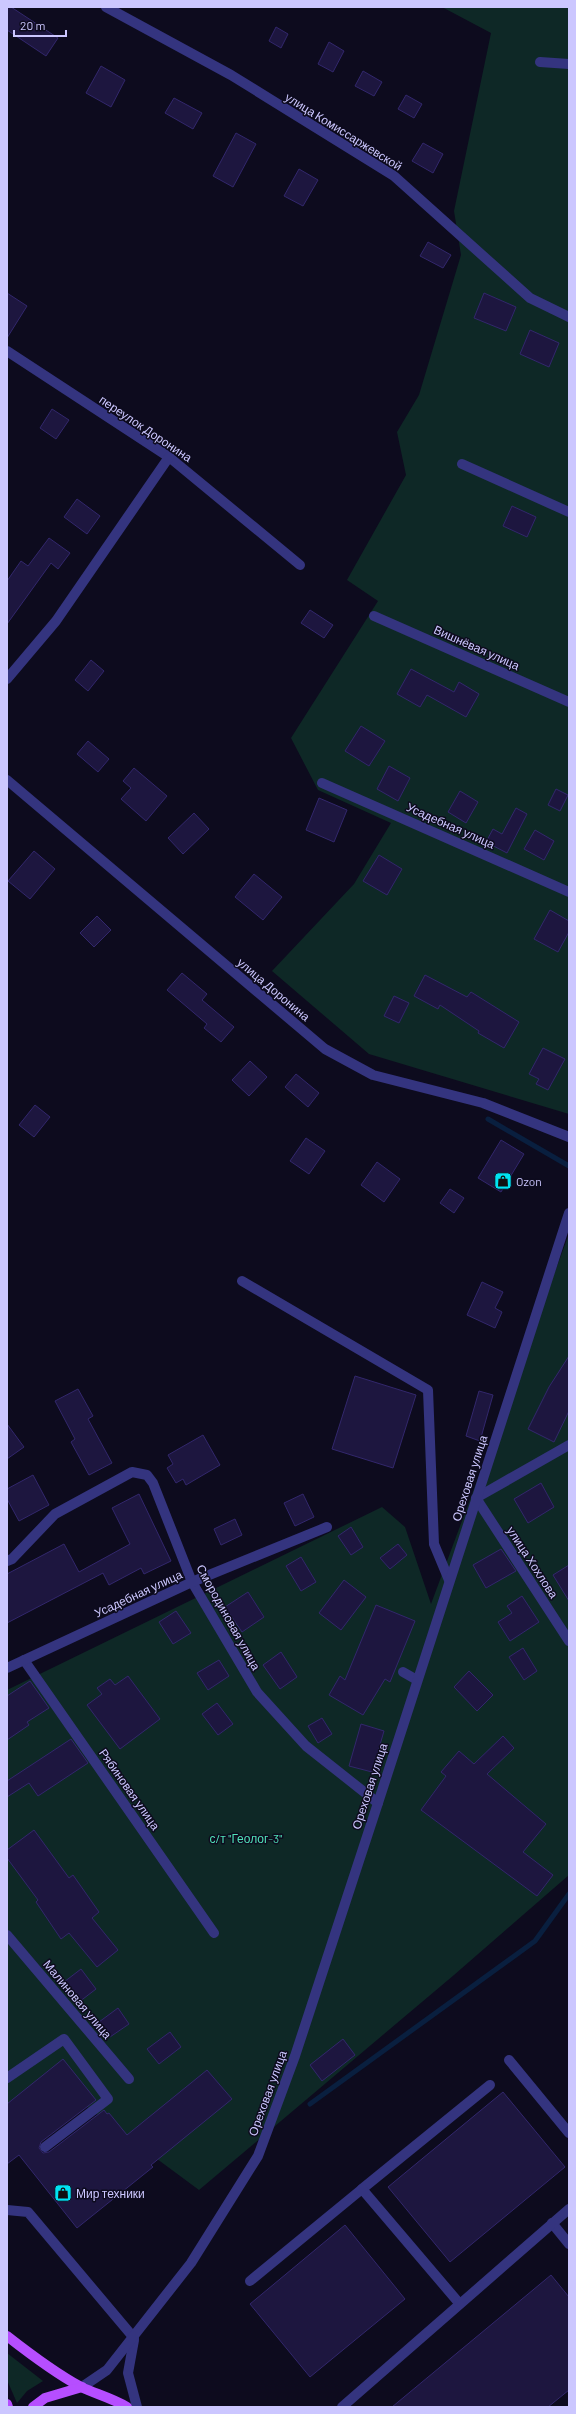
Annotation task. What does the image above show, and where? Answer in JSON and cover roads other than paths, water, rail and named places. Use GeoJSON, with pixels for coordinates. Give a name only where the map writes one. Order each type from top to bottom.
{"type":"FeatureCollection","features":[{"type":"Feature","properties":{"kind":"main road"},"geometry":{"type":"LineString","coordinates":[[7,2336],[40,2361],[82,2387],[111,2398],[127,2407]]}},
{"type":"Feature","properties":{"kind":"main road"},"geometry":{"type":"LineString","coordinates":[[33,2407],[51,2396],[82,2387]]}},
{"type":"Feature","properties":{"kind":"street","name":"улица Комиссаржевской"},"geometry":{"type":"LineString","coordinates":[[106,7],[231,75],[394,176],[530,298],[569,316]]}},
{"type":"Feature","properties":{"kind":"street"},"geometry":{"type":"LineString","coordinates":[[540,62],[569,64]]}},
{"type":"Feature","properties":{"kind":"street","name":"переулок Доронина"},"geometry":{"type":"LineString","coordinates":[[7,351],[169,457],[300,565]]}},
{"type":"Feature","properties":{"kind":"street"},"geometry":{"type":"LineString","coordinates":[[7,678],[56,621],[169,457]]}},
{"type":"Feature","properties":{"kind":"street"},"geometry":{"type":"LineString","coordinates":[[462,464],[569,512]]}},
{"type":"Feature","properties":{"kind":"street","name":"Вишнёвая улица"},"geometry":{"type":"LineString","coordinates":[[374,616],[569,702]]}},
{"type":"Feature","properties":{"kind":"street","name":"улица Доронина"},"geometry":{"type":"LineString","coordinates":[[7,780],[325,1049],[373,1075],[483,1103],[569,1137]]}},
{"type":"Feature","properties":{"kind":"street","name":"Усадебная улица"},"geometry":{"type":"LineString","coordinates":[[322,783],[569,892]]}},
{"type":"Feature","properties":{"kind":"street","name":"Ореховая улица"},"geometry":{"type":"LineString","coordinates":[[82,2387],[107,2370],[134,2338],[191,2263],[258,2156],[294,2056],[378,1803],[569,1213]]}},
{"type":"Feature","properties":{"kind":"street"},"geometry":{"type":"LineString","coordinates":[[242,1281],[428,1390],[434,1544],[449,1580]]}},
{"type":"Feature","properties":{"kind":"street"},"geometry":{"type":"LineString","coordinates":[[476,1498],[569,1445]]}},
{"type":"Feature","properties":{"kind":"street","name":"Смородиновая улица"},"geometry":{"type":"LineString","coordinates":[[7,1561],[12,1559],[55,1514],[132,1472],[147,1475],[153,1483],[192,1582],[257,1692],[306,1746],[378,1803]]}},
{"type":"Feature","properties":{"kind":"street","name":"улица Хохлова"},"geometry":{"type":"LineString","coordinates":[[476,1498],[569,1641]]}},
{"type":"Feature","properties":{"kind":"street","name":"Усадебная улица"},"geometry":{"type":"LineString","coordinates":[[7,1668],[192,1582],[327,1527]]}},
{"type":"Feature","properties":{"kind":"street","name":"Рябиновая улица"},"geometry":{"type":"LineString","coordinates":[[24,1660],[214,1933]]}},
{"type":"Feature","properties":{"kind":"street"},"geometry":{"type":"LineString","coordinates":[[403,1672],[417,1680]]}},
{"type":"Feature","properties":{"kind":"street","name":"Малиновая улица"},"geometry":{"type":"LineString","coordinates":[[7,1935],[129,2079]]}},
{"type":"Feature","properties":{"kind":"street"},"geometry":{"type":"LineString","coordinates":[[7,2078],[64,2039],[108,2099],[45,2147]]}},
{"type":"Feature","properties":{"kind":"street"},"geometry":{"type":"LineString","coordinates":[[509,2060],[569,2133]]}},
{"type":"Feature","properties":{"kind":"street"},"geometry":{"type":"LineString","coordinates":[[250,2281],[490,2084]]}},
{"type":"Feature","properties":{"kind":"street"},"geometry":{"type":"LineString","coordinates":[[362,2189],[459,2303]]}},
{"type":"Feature","properties":{"kind":"street"},"geometry":{"type":"LineString","coordinates":[[342,2407],[459,2303],[569,2209]]}},
{"type":"Feature","properties":{"kind":"street"},"geometry":{"type":"LineString","coordinates":[[7,2210],[28,2212],[134,2338],[128,2373],[137,2407]]}},
{"type":"Feature","properties":{"kind":"street"},"geometry":{"type":"LineString","coordinates":[[552,2223],[569,2244]]}},
{"type":"Feature","properties":{"kind":"waterway"},"geometry":{"type":"LineString","coordinates":[[488,1119],[569,1166]]}},
{"type":"Feature","properties":{"kind":"waterway"},"geometry":{"type":"LineString","coordinates":[[310,2104],[535,1941],[569,1894]]}},
{"type":"Feature","properties":{"kind":"place","name":"Ozon"},"geometry":{"type":"Point","coordinates":[503,1181]}},
{"type":"Feature","properties":{"kind":"place","name":"Мир техники"},"geometry":{"type":"Point","coordinates":[63,2193]}},
{"type":"Feature","properties":{"kind":"park label","name":"с/т \"Геолог-3\""},"geometry":{"type":"Point","coordinates":[246,1838]}}]}
